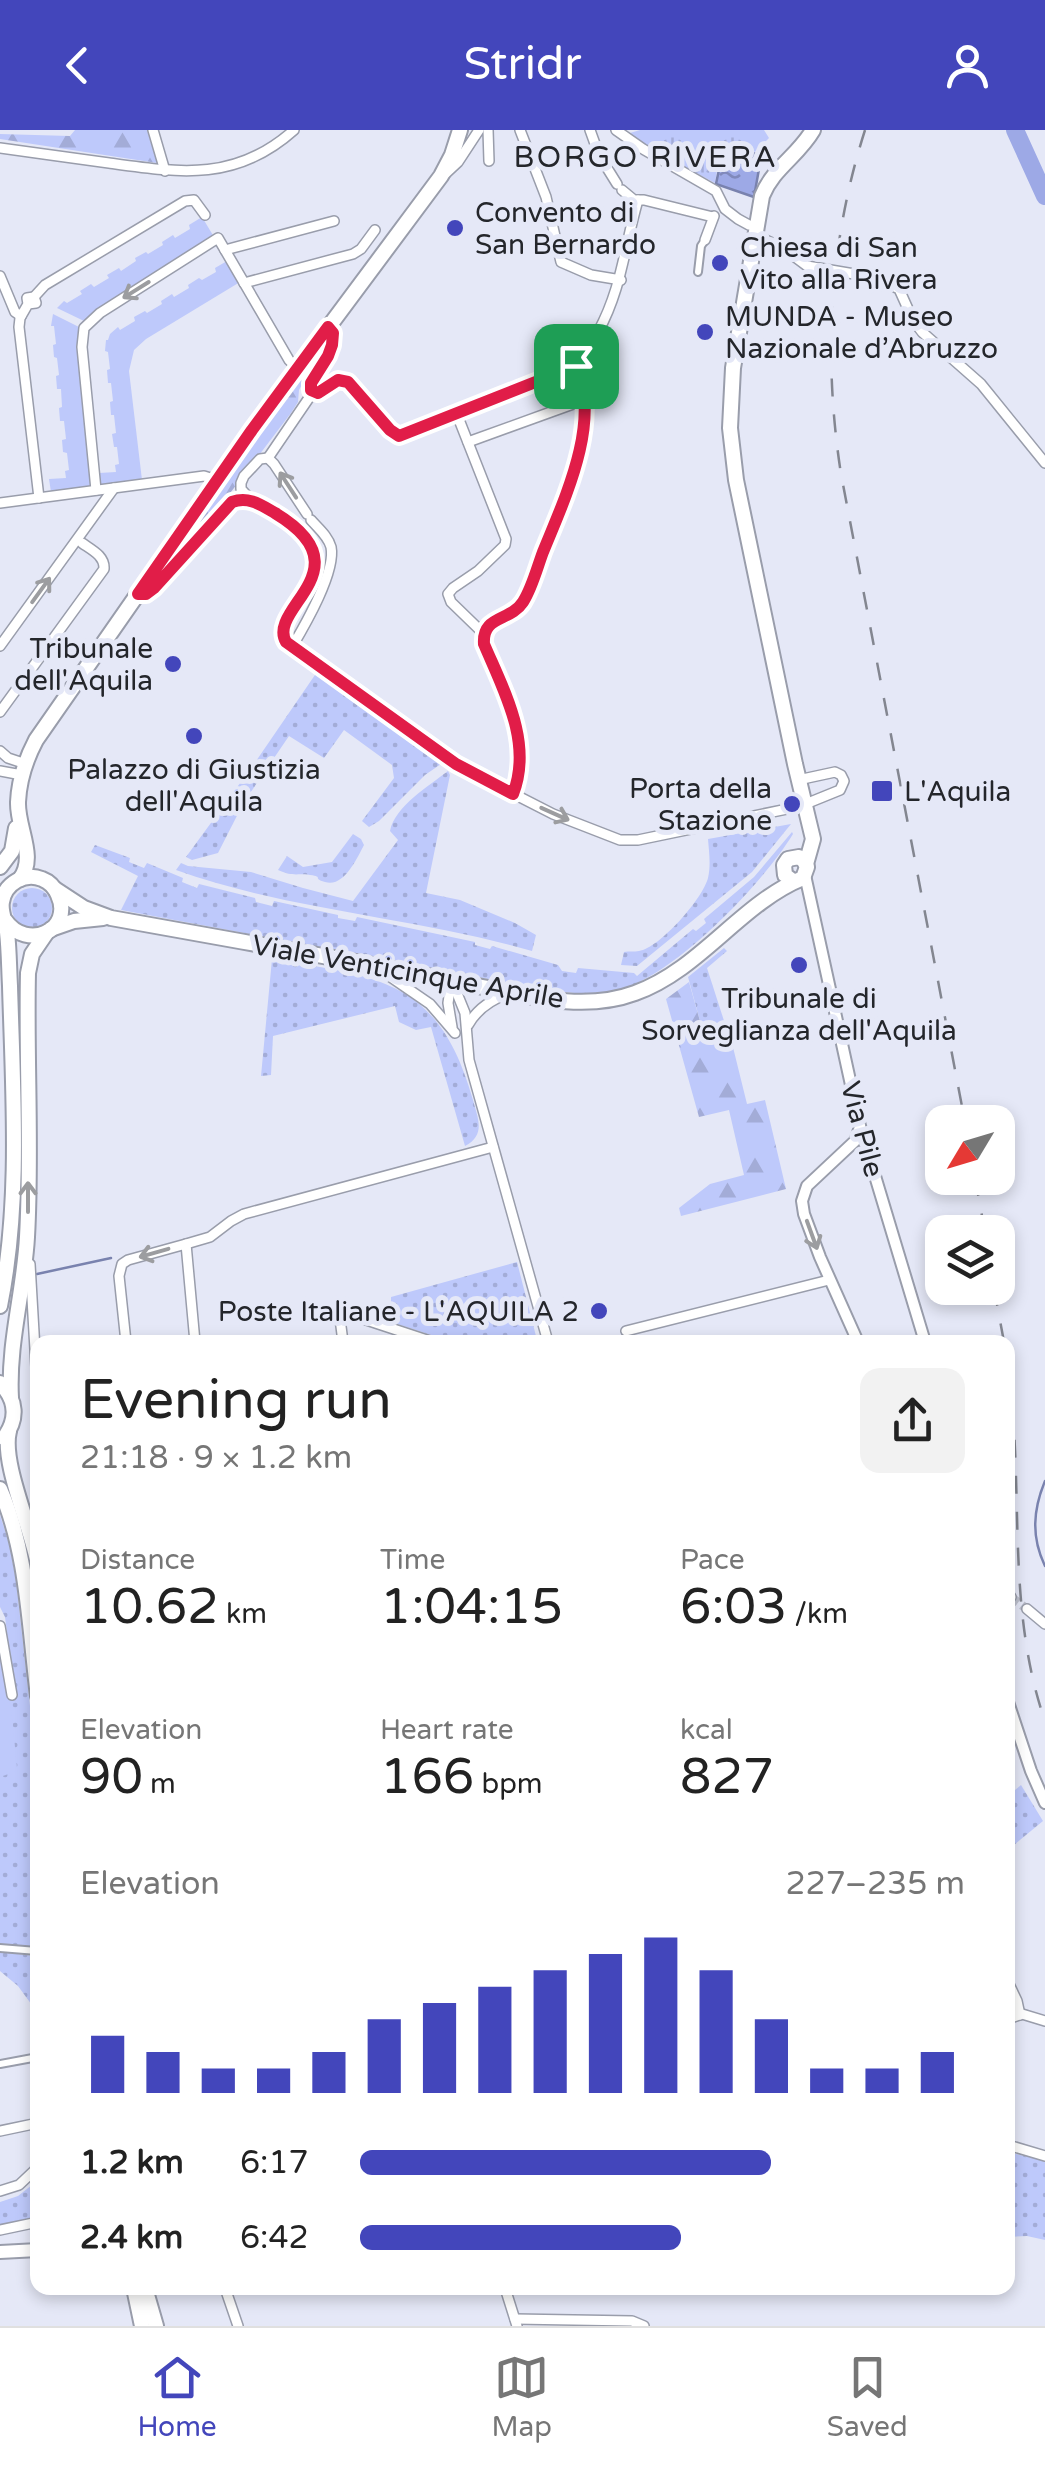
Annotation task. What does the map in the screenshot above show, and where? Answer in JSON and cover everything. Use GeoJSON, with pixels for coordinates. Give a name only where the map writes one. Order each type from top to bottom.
{"type":"FeatureCollection","features":[{"type":"Feature","properties":{"kind":"main road"},"geometry":{"type":"LineString","coordinates":[[0,867],[13,848],[24,769],[44,727],[297,368],[441,176],[460,130]]}},
{"type":"Feature","properties":{"kind":"main road"},"geometry":{"type":"LineString","coordinates":[[795,871],[813,843],[808,824],[796,807],[798,780],[736,480],[730,428],[733,368],[754,228],[770,180],[798,152],[812,130]]}},
{"type":"Feature","properties":{"kind":"main road"},"geometry":{"type":"LineString","coordinates":[[0,1306],[8,1262],[13,1163],[9,959],[2,903],[10,882],[28,864],[18,808]]}},
{"type":"Feature","properties":{"kind":"main road"},"geometry":{"type":"LineString","coordinates":[[24,840],[60,898],[57,922],[34,949],[28,973],[27,1237],[11,1346],[14,1417],[4,1436],[30,1529]]}},
{"type":"Feature","properties":{"kind":"main road","name":"Viale Venticinque Aprile"},"geometry":{"type":"LineString","coordinates":[[51,886],[84,908],[111,918],[512,993],[580,1002],[626,996],[674,972],[795,871]]}},
{"type":"Feature","properties":{"kind":"main road"},"geometry":{"type":"LineString","coordinates":[[10,882],[32,877],[51,886]]}},
{"type":"Feature","properties":{"kind":"main road","name":"Viale Venticinque Aprile"},"geometry":{"type":"LineString","coordinates":[[49,931],[68,922],[111,918]]}},
{"type":"Feature","properties":{"kind":"main road"},"geometry":{"type":"LineString","coordinates":[[4,920],[23,935],[38,936],[49,931]]}},
{"type":"Feature","properties":{"kind":"main road"},"geometry":{"type":"LineString","coordinates":[[0,1209],[8,1262]]}},
{"type":"Feature","properties":{"kind":"main road"},"geometry":{"type":"LineString","coordinates":[[0,1383],[11,1398]]}},
{"type":"Feature","properties":{"kind":"main road"},"geometry":{"type":"LineString","coordinates":[[0,1489],[19,1551],[30,1635]]}},
{"type":"Feature","properties":{"kind":"main road"},"geometry":{"type":"LineString","coordinates":[[0,2252],[30,2249]]}},
{"type":"Feature","properties":{"kind":"main road"},"geometry":{"type":"LineString","coordinates":[[142,2326],[144,2295]]}},
{"type":"Feature","properties":{"kind":"main road"},"geometry":{"type":"LineString","coordinates":[[146,2295],[156,2326]]}},
{"type":"Feature","properties":{"kind":"street"},"geometry":{"type":"LineString","coordinates":[[154,130],[165,171]]}},
{"type":"Feature","properties":{"kind":"street"},"geometry":{"type":"LineString","coordinates":[[0,148],[197,172],[234,165],[274,147],[294,130]]}},
{"type":"Feature","properties":{"kind":"street"},"geometry":{"type":"LineString","coordinates":[[441,176],[458,162],[479,130]]}},
{"type":"Feature","properties":{"kind":"street"},"geometry":{"type":"LineString","coordinates":[[488,130],[489,161]]}},
{"type":"Feature","properties":{"kind":"street"},"geometry":{"type":"LineString","coordinates":[[520,130],[546,198],[562,262],[591,275],[621,280]]}},
{"type":"Feature","properties":{"kind":"street"},"geometry":{"type":"LineString","coordinates":[[590,130],[602,161],[630,198],[712,217]]}},
{"type":"Feature","properties":{"kind":"street"},"geometry":{"type":"LineString","coordinates":[[616,130],[714,190],[728,207],[806,266],[872,277],[899,289],[922,332],[981,384],[1045,463]]}},
{"type":"Feature","properties":{"kind":"street"},"geometry":{"type":"LineString","coordinates":[[39,498],[21,316],[46,285],[187,200],[194,200],[204,215]]}},
{"type":"Feature","properties":{"kind":"street"},"geometry":{"type":"LineString","coordinates":[[314,392],[338,380],[348,382],[399,436],[576,366],[610,312],[638,200]]}},
{"type":"Feature","properties":{"kind":"street"},"geometry":{"type":"LineString","coordinates":[[698,272],[701,246],[712,217],[728,207]]}},
{"type":"Feature","properties":{"kind":"street"},"geometry":{"type":"LineString","coordinates":[[225,250],[334,222]]}},
{"type":"Feature","properties":{"kind":"street"},"geometry":{"type":"LineString","coordinates":[[244,282],[353,254],[362,249],[376,230]]}},
{"type":"Feature","properties":{"kind":"street"},"geometry":{"type":"LineString","coordinates":[[96,490],[84,328],[100,313],[218,238],[297,368]]}},
{"type":"Feature","properties":{"kind":"street"},"geometry":{"type":"LineString","coordinates":[[0,276],[15,312],[21,316]]}},
{"type":"Feature","properties":{"kind":"street"},"geometry":{"type":"LineString","coordinates":[[314,392],[311,383],[332,345],[333,333],[328,327]]}},
{"type":"Feature","properties":{"kind":"street"},"geometry":{"type":"LineString","coordinates":[[513,794],[520,769],[519,744],[510,704],[484,644],[484,634],[489,625],[516,609],[524,599],[578,457],[584,432],[584,400],[576,366]]}},
{"type":"Feature","properties":{"kind":"street"},"geometry":{"type":"LineString","coordinates":[[314,392],[268,458],[260,459],[242,479],[242,492],[298,528],[312,546],[314,563],[306,591],[282,636],[292,647],[456,764],[553,814],[627,841],[796,807],[841,789],[844,779],[835,772],[798,780]]}},
{"type":"Feature","properties":{"kind":"street"},"geometry":{"type":"LineString","coordinates":[[468,442],[584,400]]}},
{"type":"Feature","properties":{"kind":"street"},"geometry":{"type":"LineString","coordinates":[[456,412],[506,541],[448,596],[484,634]]}},
{"type":"Feature","properties":{"kind":"street"},"geometry":{"type":"LineString","coordinates":[[268,458],[329,542],[331,562],[325,584],[292,647]]}},
{"type":"Feature","properties":{"kind":"street"},"geometry":{"type":"LineString","coordinates":[[0,503],[204,476],[217,480]]}},
{"type":"Feature","properties":{"kind":"street"},"geometry":{"type":"LineString","coordinates":[[0,646],[82,538],[114,488]]}},
{"type":"Feature","properties":{"kind":"street"},"geometry":{"type":"LineString","coordinates":[[138,594],[154,588],[235,500],[251,500]]}},
{"type":"Feature","properties":{"kind":"street"},"geometry":{"type":"LineString","coordinates":[[298,528],[308,527],[309,517]]}},
{"type":"Feature","properties":{"kind":"street"},"geometry":{"type":"LineString","coordinates":[[0,712],[104,569],[102,558],[82,538]]}},
{"type":"Feature","properties":{"kind":"street"},"geometry":{"type":"LineString","coordinates":[[0,753],[24,769]]}},
{"type":"Feature","properties":{"kind":"street"},"geometry":{"type":"LineString","coordinates":[[0,753],[0,767],[24,769]]}},
{"type":"Feature","properties":{"kind":"street","name":"Via Pile"},"geometry":{"type":"LineString","coordinates":[[795,871],[812,912],[860,1126],[923,1335]]}},
{"type":"Feature","properties":{"kind":"street"},"geometry":{"type":"LineString","coordinates":[[371,965],[422,998],[461,1033]]}},
{"type":"Feature","properties":{"kind":"street"},"geometry":{"type":"LineString","coordinates":[[452,981],[448,1006],[461,1033],[546,1335]]}},
{"type":"Feature","properties":{"kind":"street"},"geometry":{"type":"LineString","coordinates":[[461,1033],[479,1010],[512,993]]}},
{"type":"Feature","properties":{"kind":"street"},"geometry":{"type":"LineString","coordinates":[[855,1335],[829,1280],[802,1201],[810,1182],[856,1138],[860,1126]]}},
{"type":"Feature","properties":{"kind":"street"},"geometry":{"type":"LineString","coordinates":[[125,1335],[119,1272],[128,1260],[213,1236],[235,1218],[250,1212],[493,1146]]}},
{"type":"Feature","properties":{"kind":"street"},"geometry":{"type":"LineString","coordinates":[[843,1152],[858,1148],[870,1160]]}},
{"type":"Feature","properties":{"kind":"street"},"geometry":{"type":"LineString","coordinates":[[27,1237],[34,1335]]}},
{"type":"Feature","properties":{"kind":"street"},"geometry":{"type":"LineString","coordinates":[[186,1244],[194,1335]]}},
{"type":"Feature","properties":{"kind":"street"},"geometry":{"type":"LineString","coordinates":[[626,1331],[829,1280]]}},
{"type":"Feature","properties":{"kind":"street"},"geometry":{"type":"LineString","coordinates":[[342,1335],[339,1311],[412,1335]]}},
{"type":"Feature","properties":{"kind":"street"},"geometry":{"type":"LineString","coordinates":[[1027,1609],[1045,1624]]}},
{"type":"Feature","properties":{"kind":"street"},"geometry":{"type":"LineString","coordinates":[[0,1626],[12,1695]]}},
{"type":"Feature","properties":{"kind":"street"},"geometry":{"type":"LineString","coordinates":[[1015,1723],[1045,1803]]}},
{"type":"Feature","properties":{"kind":"street"},"geometry":{"type":"LineString","coordinates":[[0,1948],[30,1950]]}},
{"type":"Feature","properties":{"kind":"street"},"geometry":{"type":"LineString","coordinates":[[1015,2001],[1020,2014]]}},
{"type":"Feature","properties":{"kind":"street"},"geometry":{"type":"LineString","coordinates":[[1015,2016],[1045,2021]]}},
{"type":"Feature","properties":{"kind":"street"},"geometry":{"type":"LineString","coordinates":[[0,2064],[30,2058]]}},
{"type":"Feature","properties":{"kind":"street"},"geometry":{"type":"LineString","coordinates":[[0,2131],[30,2125]]}},
{"type":"Feature","properties":{"kind":"street"},"geometry":{"type":"LineString","coordinates":[[1015,2148],[1045,2156]]}},
{"type":"Feature","properties":{"kind":"street"},"geometry":{"type":"LineString","coordinates":[[0,2192],[30,2175]]}},
{"type":"Feature","properties":{"kind":"street"},"geometry":{"type":"LineString","coordinates":[[0,2230],[30,2224]]}},
{"type":"Feature","properties":{"kind":"street"},"geometry":{"type":"LineString","coordinates":[[227,2295],[238,2326]]}},
{"type":"Feature","properties":{"kind":"street"},"geometry":{"type":"LineString","coordinates":[[509,2295],[516,2323],[632,2321],[644,2326]]}},
{"type":"Feature","properties":{"kind":"green space"},"geometry":{"type":"Polygon","coordinates":[[[75,130],[147,130],[157,163],[0,139],[0,134],[70,136],[75,130]]]}},
{"type":"Feature","properties":{"kind":"green space"},"geometry":{"type":"Polygon","coordinates":[[[764,130],[769,138],[764,150],[719,159],[715,183],[630,133],[764,130]]]}},
{"type":"Feature","properties":{"kind":"green space"},"geometry":{"type":"Polygon","coordinates":[[[202,217],[214,237],[84,321],[57,308],[91,284],[94,287],[109,278],[107,275],[119,268],[121,271],[135,258],[163,245],[173,235],[175,238],[190,229],[189,225],[202,217]]]}},
{"type":"Feature","properties":{"kind":"green space"},"geometry":{"type":"Polygon","coordinates":[[[227,261],[240,282],[134,350],[129,371],[142,480],[101,486],[99,473],[116,472],[115,465],[119,464],[112,434],[116,433],[111,415],[106,340],[118,327],[120,330],[172,294],[174,297],[199,278],[216,272],[215,268],[227,261]]]}},
{"type":"Feature","properties":{"kind":"green space"},"geometry":{"type":"Polygon","coordinates":[[[53,314],[81,328],[78,337],[93,487],[51,492],[49,479],[66,478],[65,471],[69,470],[67,453],[63,452],[62,440],[66,439],[64,421],[60,421],[61,389],[57,389],[53,314]]]}},
{"type":"Feature","properties":{"kind":"green space"},"geometry":{"type":"Polygon","coordinates":[[[326,341],[291,413],[218,509],[147,591],[243,452],[326,341]]]}},
{"type":"Feature","properties":{"kind":"green space"},"geometry":{"type":"Polygon","coordinates":[[[317,672],[443,762],[369,827],[362,821],[394,778],[392,765],[344,730],[324,758],[289,736],[244,802],[218,853],[192,860],[186,857],[254,764],[317,672]]]}},
{"type":"Feature","properties":{"kind":"green space"},"geometry":{"type":"Polygon","coordinates":[[[448,771],[426,893],[460,900],[515,923],[536,935],[532,951],[263,895],[176,870],[181,863],[251,872],[353,901],[398,840],[390,831],[398,813],[448,771]]]}},
{"type":"Feature","properties":{"kind":"green space"},"geometry":{"type":"Polygon","coordinates":[[[791,824],[752,872],[637,966],[621,965],[624,952],[639,951],[658,941],[698,897],[709,873],[708,839],[791,824]]]}},
{"type":"Feature","properties":{"kind":"green space"},"geometry":{"type":"Polygon","coordinates":[[[792,832],[762,876],[696,943],[649,977],[628,987],[594,993],[536,988],[121,910],[138,876],[91,852],[95,845],[130,858],[129,862],[144,868],[147,863],[183,878],[182,882],[197,888],[199,884],[272,906],[274,901],[338,918],[355,921],[357,917],[475,942],[558,965],[562,971],[576,973],[578,968],[637,976],[693,929],[696,931],[706,923],[704,919],[754,877],[792,832]]]}},
{"type":"Feature","properties":{"kind":"green space"},"geometry":{"type":"Polygon","coordinates":[[[353,834],[364,845],[349,871],[338,881],[325,882],[318,877],[278,870],[287,856],[303,867],[332,862],[353,834]]]}},
{"type":"Feature","properties":{"kind":"green space"},"geometry":{"type":"Polygon","coordinates":[[[32,888],[46,894],[52,908],[46,922],[32,928],[18,922],[12,908],[18,894],[32,888]]]}},
{"type":"Feature","properties":{"kind":"green space"},"geometry":{"type":"Polygon","coordinates":[[[724,948],[727,951],[707,968],[726,1027],[703,1032],[688,977],[724,948]]]}},
{"type":"Feature","properties":{"kind":"green space"},"geometry":{"type":"Polygon","coordinates":[[[272,959],[375,980],[401,991],[423,1007],[443,1030],[459,1060],[478,1120],[478,1132],[472,1142],[465,1146],[431,1027],[416,1030],[399,1022],[395,1006],[273,1036],[271,1075],[261,1076],[272,959]]]}},
{"type":"Feature","properties":{"kind":"green space"},"geometry":{"type":"Polygon","coordinates":[[[689,982],[703,1032],[728,1027],[747,1104],[765,1100],[786,1189],[681,1216],[679,1208],[710,1184],[744,1175],[729,1110],[699,1117],[666,999],[689,982]]]}},
{"type":"Feature","properties":{"kind":"green space"},"geometry":{"type":"Polygon","coordinates":[[[517,1262],[536,1335],[431,1335],[391,1322],[391,1297],[517,1262]]]}},
{"type":"Feature","properties":{"kind":"green space"},"geometry":{"type":"Polygon","coordinates":[[[0,1515],[16,1580],[30,1706],[30,1948],[0,1944],[4,1695],[15,1693],[5,1617],[0,1607],[0,1515]]]}},
{"type":"Feature","properties":{"kind":"green space"},"geometry":{"type":"Polygon","coordinates":[[[0,1649],[17,1768],[0,1777],[0,1649]]]}},
{"type":"Feature","properties":{"kind":"green space"},"geometry":{"type":"Polygon","coordinates":[[[1021,1785],[1043,1821],[1015,1844],[1015,1790],[1021,1785]]]}},
{"type":"Feature","properties":{"kind":"green space"},"geometry":{"type":"Polygon","coordinates":[[[0,1952],[30,1955],[30,2002],[0,1971],[0,1952]]]}},
{"type":"Feature","properties":{"kind":"green space"},"geometry":{"type":"Polygon","coordinates":[[[1015,2154],[1045,2161],[1045,2240],[1015,2237],[1015,2154]]]}},
{"type":"Feature","properties":{"kind":"green space"},"geometry":{"type":"Polygon","coordinates":[[[30,2187],[30,2219],[0,2225],[0,2202],[30,2187]]]}},
{"type":"Feature","properties":{"kind":"water"},"geometry":{"type":"Polygon","coordinates":[[[762,152],[754,197],[716,184],[721,160],[762,152]]]}},
{"type":"Feature","properties":{"kind":"waterway"},"geometry":{"type":"LineString","coordinates":[[1015,130],[1045,196]]}},
{"type":"Feature","properties":{"kind":"waterway"},"geometry":{"type":"LineString","coordinates":[[37,1274],[111,1258]]}},
{"type":"Feature","properties":{"kind":"waterway"},"geometry":{"type":"LineString","coordinates":[[1045,1481],[1035,1524],[1045,1566]]}},
{"type":"Feature","properties":{"kind":"tunnel"},"geometry":{"type":"LineString","coordinates":[[1015,1600],[1027,1609]]}},
{"type":"Feature","properties":{"kind":"railway"},"geometry":{"type":"LineString","coordinates":[[865,130],[837,258],[831,344],[835,431],[962,1105]]}},
{"type":"Feature","properties":{"kind":"railway"},"geometry":{"type":"LineString","coordinates":[[978,1195],[982,1215]]}},
{"type":"Feature","properties":{"kind":"railway"},"geometry":{"type":"LineString","coordinates":[[997,1305],[1003,1335]]}},
{"type":"Feature","properties":{"kind":"railway"},"geometry":{"type":"LineString","coordinates":[[1015,1464],[1025,1634],[1045,1721]]}},
{"type":"Feature","properties":{"kind":"place","name":"Convento di San Bernardo"},"geometry":{"type":"Point","coordinates":[455,228]}},
{"type":"Feature","properties":{"kind":"place","name":"Chiesa di San Vito alla Rivera"},"geometry":{"type":"Point","coordinates":[720,263]}},
{"type":"Feature","properties":{"kind":"place","name":"MUNDA - Museo Nazionale d’Abruzzo"},"geometry":{"type":"Point","coordinates":[705,332]}},
{"type":"Feature","properties":{"kind":"place","name":"Tribunale dell'Aquila"},"geometry":{"type":"Point","coordinates":[173,664]}},
{"type":"Feature","properties":{"kind":"place","name":"Palazzo di Giustizia dell'Aquila"},"geometry":{"type":"Point","coordinates":[194,736]}},
{"type":"Feature","properties":{"kind":"place","name":"L'Aquila"},"geometry":{"type":"Point","coordinates":[882,791]}},
{"type":"Feature","properties":{"kind":"place","name":"Porta della Stazione"},"geometry":{"type":"Point","coordinates":[792,804]}},
{"type":"Feature","properties":{"kind":"place","name":"Tribunale di Sorveglianza dell'Aquila"},"geometry":{"type":"Point","coordinates":[799,965]}},
{"type":"Feature","properties":{"kind":"place","name":"Poste Italiane - L'AQUILA 2"},"geometry":{"type":"Point","coordinates":[599,1311]}},
{"type":"Feature","properties":{"kind":"district","name":"BORGO RIVERA"},"geometry":{"type":"Point","coordinates":[646,157]}},
{"type":"Feature","properties":{"kind":"route"},"geometry":{"type":"LineString","coordinates":[[328,327],[333,333],[332,345],[311,390],[318,393],[338,380],[348,382],[399,436],[576,366],[584,400],[584,425],[569,482],[523,602],[489,625],[484,634],[484,644],[516,727],[520,769],[513,794],[456,764],[286,642],[282,632],[310,582],[314,556],[300,530],[262,505],[248,500],[232,502],[154,588],[138,594],[328,327]]}}]}
